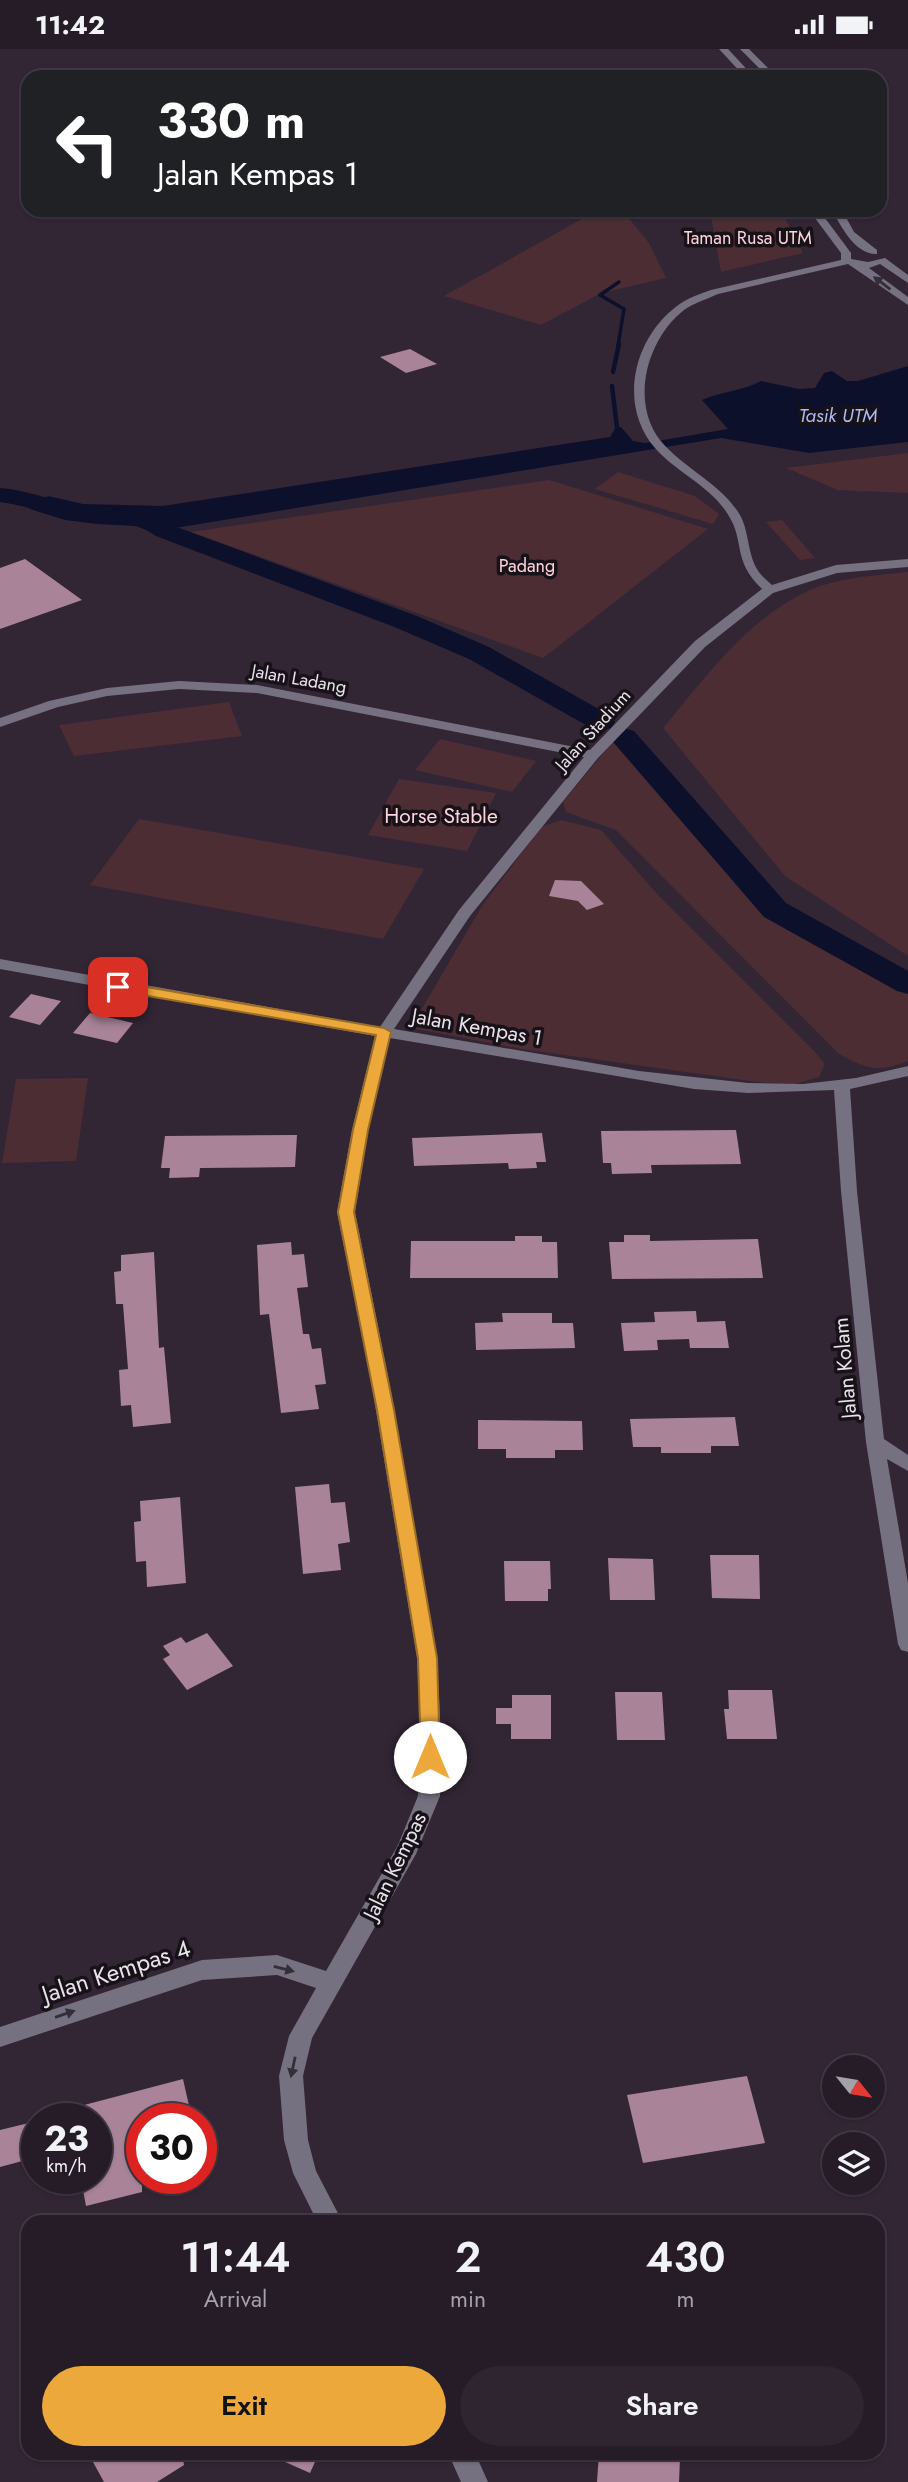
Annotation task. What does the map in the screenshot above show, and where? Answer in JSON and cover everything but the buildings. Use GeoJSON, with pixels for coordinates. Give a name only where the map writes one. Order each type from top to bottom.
{"type":"FeatureCollection","features":[{"type":"Feature","properties":{"kind":"street"},"geometry":{"type":"LineString","coordinates":[[723,49],[743,70]]}},
{"type":"Feature","properties":{"kind":"street"},"geometry":{"type":"LineString","coordinates":[[744,49],[766,70]]}},
{"type":"Feature","properties":{"kind":"street"},"geometry":{"type":"LineString","coordinates":[[819,217],[850,260],[908,302]]}},
{"type":"Feature","properties":{"kind":"street"},"geometry":{"type":"LineString","coordinates":[[841,217],[850,234],[908,280]]}},
{"type":"Feature","properties":{"kind":"street"},"geometry":{"type":"LineString","coordinates":[[769,590],[752,572],[740,524],[729,506],[666,452],[649,432],[639,401],[638,381],[645,358],[664,326],[685,304],[715,292],[877,256]]}},
{"type":"Feature","properties":{"kind":"street","name":"Jalan Stadium"},"geometry":{"type":"LineString","coordinates":[[384,1032],[464,913],[593,755],[700,644],[769,590],[836,569],[908,563]]}},
{"type":"Feature","properties":{"kind":"street"},"geometry":{"type":"LineString","coordinates":[[752,572],[748,578],[748,588],[755,600]]}},
{"type":"Feature","properties":{"kind":"street","name":"Jalan Ladang"},"geometry":{"type":"LineString","coordinates":[[0,723],[54,704],[107,692],[179,685],[257,689],[593,755]]}},
{"type":"Feature","properties":{"kind":"street","name":"Jalan Kempas 1"},"geometry":{"type":"LineString","coordinates":[[0,964],[614,1073],[774,1090],[842,1087],[908,1072]]}},
{"type":"Feature","properties":{"kind":"street","name":"Jalan Kempas"},"geometry":{"type":"LineString","coordinates":[[327,2215],[305,2173],[299,2151],[291,2076],[301,2036],[408,1848],[429,1796],[431,1738],[428,1658],[382,1386],[346,1212],[360,1130],[384,1032]]}},
{"type":"Feature","properties":{"kind":"street","name":"Jalan Kolam"},"geometry":{"type":"LineString","coordinates":[[842,1087],[849,1191],[866,1336],[874,1441],[908,1644]]}},
{"type":"Feature","properties":{"kind":"street"},"geometry":{"type":"LineString","coordinates":[[874,1441],[908,1464]]}},
{"type":"Feature","properties":{"kind":"street","name":"Jalan Kempas 4"},"geometry":{"type":"LineString","coordinates":[[0,2037],[202,1970],[277,1965],[331,1983]]}},
{"type":"Feature","properties":{"kind":"street"},"geometry":{"type":"LineString","coordinates":[[464,2460],[475,2482]]}},
{"type":"Feature","properties":{"kind":"green space"},"geometry":{"type":"Polygon","coordinates":[[[585,217],[628,217],[649,243],[666,278],[601,293],[541,325],[444,296],[585,217]]]}},
{"type":"Feature","properties":{"kind":"green space","name":"Taman Rusa UTM"},"geometry":{"type":"Polygon","coordinates":[[[711,217],[785,217],[803,253],[721,272],[711,217]]]}},
{"type":"Feature","properties":{"kind":"green space"},"geometry":{"type":"Polygon","coordinates":[[[908,453],[908,493],[838,490],[786,468],[908,453]]]}},
{"type":"Feature","properties":{"kind":"green space"},"geometry":{"type":"Polygon","coordinates":[[[618,472],[695,496],[719,514],[713,524],[595,489],[618,472]]]}},
{"type":"Feature","properties":{"kind":"green space","name":"Padang"},"geometry":{"type":"Polygon","coordinates":[[[549,480],[708,529],[543,658],[191,532],[549,480]]]}},
{"type":"Feature","properties":{"kind":"green space"},"geometry":{"type":"Polygon","coordinates":[[[782,520],[815,558],[800,560],[766,522],[782,520]]]}},
{"type":"Feature","properties":{"kind":"green space"},"geometry":{"type":"Polygon","coordinates":[[[908,572],[908,956],[785,876],[663,728],[726,653],[781,606],[827,584],[908,572]]]}},
{"type":"Feature","properties":{"kind":"green space"},"geometry":{"type":"Polygon","coordinates":[[[229,702],[242,736],[74,756],[59,725],[229,702]]]}},
{"type":"Feature","properties":{"kind":"green space"},"geometry":{"type":"Polygon","coordinates":[[[617,737],[771,914],[908,990],[908,1061],[889,1067],[873,1068],[839,1054],[616,830],[566,812],[563,802],[617,737]]]}},
{"type":"Feature","properties":{"kind":"green space"},"geometry":{"type":"Polygon","coordinates":[[[440,739],[536,761],[512,792],[415,770],[440,739]]]}},
{"type":"Feature","properties":{"kind":"green space","name":"Horse Stable"},"geometry":{"type":"Polygon","coordinates":[[[399,779],[496,793],[467,851],[368,835],[399,779]]]}},
{"type":"Feature","properties":{"kind":"green space"},"geometry":{"type":"Polygon","coordinates":[[[139,819],[424,869],[383,939],[90,885],[139,819]]]}},
{"type":"Feature","properties":{"kind":"green space"},"geometry":{"type":"Polygon","coordinates":[[[561,820],[601,830],[657,894],[815,1052],[825,1064],[819,1077],[795,1084],[757,1082],[522,1049],[416,1029],[416,1019],[482,906],[541,827],[561,820]]]}},
{"type":"Feature","properties":{"kind":"green space"},"geometry":{"type":"Polygon","coordinates":[[[88,1078],[76,1161],[2,1163],[16,1079],[88,1078]]]}},
{"type":"Feature","properties":{"kind":"water","name":"Tasik UTM"},"geometry":{"type":"Polygon","coordinates":[[[908,366],[908,442],[809,453],[721,438],[175,528],[65,520],[30,509],[48,496],[83,504],[163,506],[610,437],[616,427],[621,427],[633,441],[645,443],[728,429],[702,400],[761,381],[799,389],[815,388],[824,373],[832,371],[847,381],[858,381],[908,366]]]}},
{"type":"Feature","properties":{"kind":"waterway"},"geometry":{"type":"LineString","coordinates":[[618,346],[624,309],[600,295],[619,282]]}},
{"type":"Feature","properties":{"kind":"waterway"},"geometry":{"type":"LineString","coordinates":[[613,372],[619,344]]}},
{"type":"Feature","properties":{"kind":"waterway"},"geometry":{"type":"LineString","coordinates":[[612,386],[618,436]]}},
{"type":"Feature","properties":{"kind":"waterway"},"geometry":{"type":"LineString","coordinates":[[0,495],[29,498],[70,511],[148,518],[165,531],[407,622],[479,653],[601,722]]}},
{"type":"Feature","properties":{"kind":"waterway"},"geometry":{"type":"LineString","coordinates":[[624,737],[775,910],[908,984]]}},
{"type":"Feature","properties":{"kind":"route"},"geometry":{"type":"LineString","coordinates":[[118,987],[384,1032],[360,1130],[346,1212],[386,1410],[428,1658],[430,1757]]}}]}
